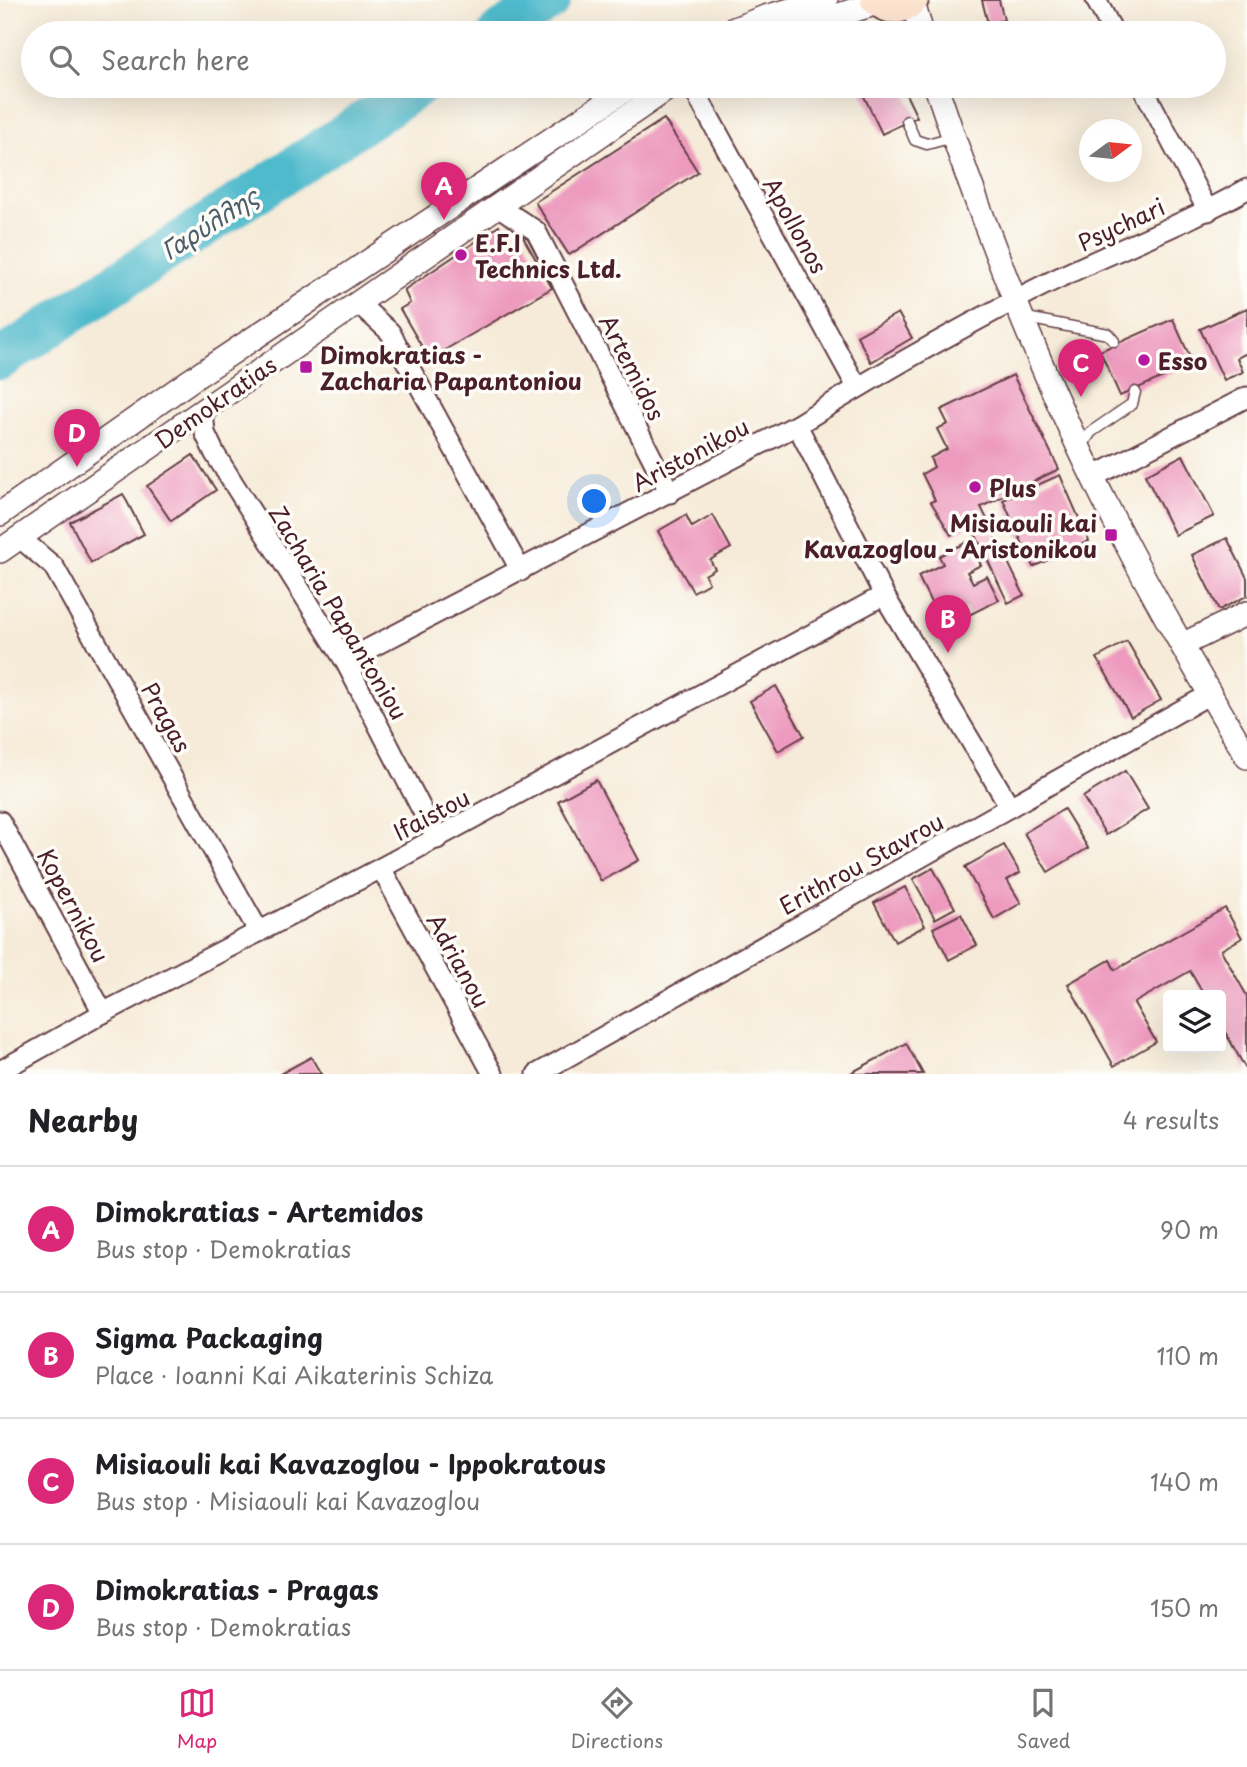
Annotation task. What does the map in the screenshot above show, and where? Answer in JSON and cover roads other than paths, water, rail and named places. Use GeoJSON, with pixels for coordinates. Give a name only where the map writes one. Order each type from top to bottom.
{"type":"FeatureCollection","features":[{"type":"Feature","properties":{"kind":"street"},"geometry":{"type":"LineString","coordinates":[[761,21],[826,0]]}},
{"type":"Feature","properties":{"kind":"street"},"geometry":{"type":"LineString","coordinates":[[1096,0],[1107,21]]}},
{"type":"Feature","properties":{"kind":"street"},"geometry":{"type":"LineString","coordinates":[[846,21],[897,8],[910,21]]}},
{"type":"Feature","properties":{"kind":"street","name":"Demokratias"},"geometry":{"type":"LineString","coordinates":[[0,514],[191,380],[613,98]]}},
{"type":"Feature","properties":{"kind":"street","name":"Demokratias"},"geometry":{"type":"LineString","coordinates":[[9,544],[653,98]]}},
{"type":"Feature","properties":{"kind":"street","name":"Apollonos"},"geometry":{"type":"LineString","coordinates":[[698,98],[857,387]]}},
{"type":"Feature","properties":{"kind":"street"},"geometry":{"type":"LineString","coordinates":[[940,98],[1018,309],[1093,477],[1182,645],[1247,757]]}},
{"type":"Feature","properties":{"kind":"street"},"geometry":{"type":"LineString","coordinates":[[1148,98],[1208,211]]}},
{"type":"Feature","properties":{"kind":"street","name":"Psychari"},"geometry":{"type":"LineString","coordinates":[[1018,309],[1247,189]]}},
{"type":"Feature","properties":{"kind":"street","name":"Artemidos"},"geometry":{"type":"LineString","coordinates":[[496,205],[536,231],[670,493]]}},
{"type":"Feature","properties":{"kind":"street"},"geometry":{"type":"LineString","coordinates":[[359,304],[390,332],[521,571]]}},
{"type":"Feature","properties":{"kind":"street","name":"Aristonikou"},"geometry":{"type":"LineString","coordinates":[[345,661],[670,493],[797,425],[857,387],[1018,309]]}},
{"type":"Feature","properties":{"kind":"street"},"geometry":{"type":"LineString","coordinates":[[1093,477],[1247,397]]}},
{"type":"Feature","properties":{"kind":"street","name":"Zacharia Papantoniou"},"geometry":{"type":"LineString","coordinates":[[203,411],[205,433],[215,454],[345,661],[437,839]]}},
{"type":"Feature","properties":{"kind":"street"},"geometry":{"type":"LineString","coordinates":[[797,425],[884,595],[1010,807]]}},
{"type":"Feature","properties":{"kind":"street","name":"Pragas"},"geometry":{"type":"LineString","coordinates":[[9,544],[54,567],[259,932]]}},
{"type":"Feature","properties":{"kind":"street","name":"Ifaistou"},"geometry":{"type":"LineString","coordinates":[[0,1071],[24,1067],[103,1013],[381,869],[884,595]]}},
{"type":"Feature","properties":{"kind":"street"},"geometry":{"type":"LineString","coordinates":[[1182,645],[1247,612]]}},
{"type":"Feature","properties":{"kind":"street","name":"Erithrou Stavrou"},"geometry":{"type":"LineString","coordinates":[[537,1074],[1210,694]]}},
{"type":"Feature","properties":{"kind":"street","name":"Kopernikou"},"geometry":{"type":"LineString","coordinates":[[0,821],[8,851],[103,1013]]}},
{"type":"Feature","properties":{"kind":"street","name":"Adrianou"},"geometry":{"type":"LineString","coordinates":[[381,869],[493,1074]]}},
{"type":"Feature","properties":{"kind":"lane"},"geometry":{"type":"LineString","coordinates":[[907,121],[915,140],[927,144],[953,137]]}},
{"type":"Feature","properties":{"kind":"lane"},"geometry":{"type":"LineString","coordinates":[[1018,309],[1108,334],[1114,341]]}},
{"type":"Feature","properties":{"kind":"lane"},"geometry":{"type":"LineString","coordinates":[[1080,449],[1091,432],[1132,404],[1135,391]]}},
{"type":"Feature","properties":{"kind":"waterway","name":"Γαρύλλης"},"geometry":{"type":"LineString","coordinates":[[518,21],[550,0]]}},
{"type":"Feature","properties":{"kind":"waterway","name":"Γαρύλλης"},"geometry":{"type":"LineString","coordinates":[[0,359],[401,98]]}},
{"type":"Feature","properties":{"kind":"place","name":"Dimokratias - Artemidos"},"geometry":{"type":"Point","coordinates":[444,220]}},
{"type":"Feature","properties":{"kind":"place","name":"E.F.I Technics Ltd."},"geometry":{"type":"Point","coordinates":[461,255]}},
{"type":"Feature","properties":{"kind":"place","name":"Esso"},"geometry":{"type":"Point","coordinates":[1144,360]}},
{"type":"Feature","properties":{"kind":"place","name":"Dimokratias - Zacharia Papantoniou"},"geometry":{"type":"Point","coordinates":[306,367]}},
{"type":"Feature","properties":{"kind":"place","name":"Misiaouli kai Kavazoglou - Ippokratous"},"geometry":{"type":"Point","coordinates":[1081,397]}},
{"type":"Feature","properties":{"kind":"place","name":"Dimokratias - Pragas"},"geometry":{"type":"Point","coordinates":[77,467]}},
{"type":"Feature","properties":{"kind":"place","name":"Plus"},"geometry":{"type":"Point","coordinates":[975,487]}},
{"type":"Feature","properties":{"kind":"place","name":"Misiaouli kai Kavazoglou - Aristonikou"},"geometry":{"type":"Point","coordinates":[1111,535]}},
{"type":"Feature","properties":{"kind":"place","name":"Sigma Packaging"},"geometry":{"type":"Point","coordinates":[948,653]}}]}
